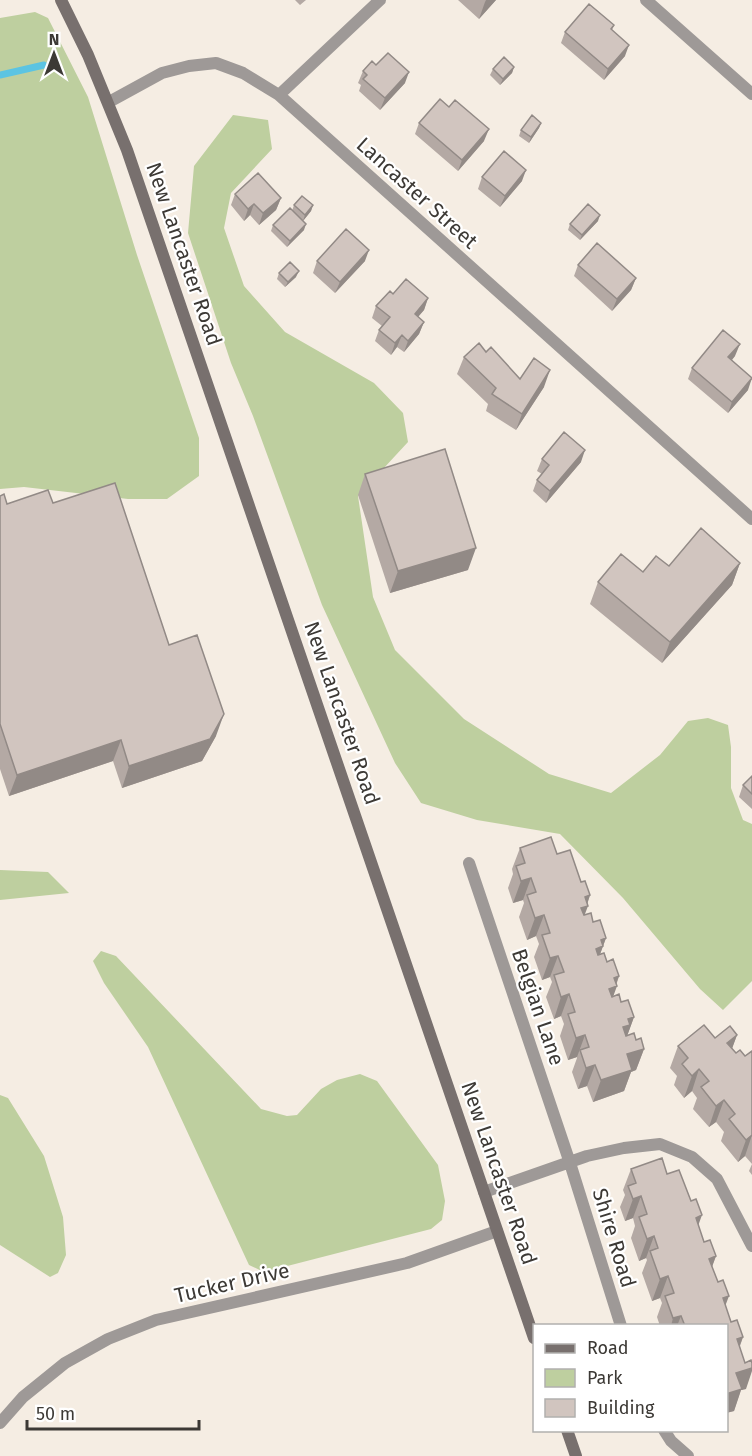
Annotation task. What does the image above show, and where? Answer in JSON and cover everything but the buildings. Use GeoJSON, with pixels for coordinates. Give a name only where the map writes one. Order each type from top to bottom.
{"type":"FeatureCollection","features":[{"type":"Feature","properties":{"kind":"main road"},"geometry":{"type":"LineString","coordinates":[[61,0],[109,102]]}},
{"type":"Feature","properties":{"kind":"main road","name":"New Lancaster Road"},"geometry":{"type":"LineString","coordinates":[[109,102],[533,1335]]}},
{"type":"Feature","properties":{"kind":"main road"},"geometry":{"type":"LineString","coordinates":[[567,1432],[576,1456]]}},
{"type":"Feature","properties":{"kind":"street"},"geometry":{"type":"LineString","coordinates":[[279,95],[380,0]]}},
{"type":"Feature","properties":{"kind":"street"},"geometry":{"type":"LineString","coordinates":[[646,0],[752,94]]}},
{"type":"Feature","properties":{"kind":"street","name":"Lancaster Street"},"geometry":{"type":"LineString","coordinates":[[109,102],[162,74],[189,66],[216,63],[243,73],[279,95],[752,519]]}},
{"type":"Feature","properties":{"kind":"street","name":"Belgian Lane"},"geometry":{"type":"LineString","coordinates":[[469,863],[570,1163]]}},
{"type":"Feature","properties":{"kind":"street"},"geometry":{"type":"LineString","coordinates":[[484,1192],[587,1156],[624,1148],[660,1144],[692,1157],[717,1179],[752,1246]]}},
{"type":"Feature","properties":{"kind":"street","name":"Shire Road"},"geometry":{"type":"LineString","coordinates":[[570,1163],[620,1324]]}},
{"type":"Feature","properties":{"kind":"street","name":"Tucker Drive"},"geometry":{"type":"LineString","coordinates":[[0,1423],[23,1397],[65,1363],[108,1340],[156,1320],[407,1263],[497,1231]]}},
{"type":"Feature","properties":{"kind":"street"},"geometry":{"type":"LineString","coordinates":[[665,1432],[688,1456]]}},
{"type":"Feature","properties":{"kind":"green space"},"geometry":{"type":"Polygon","coordinates":[[[35,12],[48,18],[88,97],[137,255],[199,438],[199,476],[167,499],[128,499],[24,487],[0,489],[0,18],[35,12]]]}},
{"type":"Feature","properties":{"kind":"green space"},"geometry":{"type":"Polygon","coordinates":[[[233,115],[268,120],[272,149],[231,193],[224,228],[244,286],[285,332],[374,383],[403,413],[408,442],[358,496],[373,597],[395,650],[464,719],[549,774],[611,793],[660,755],[688,721],[708,718],[728,725],[731,747],[731,788],[743,820],[752,824],[752,981],[723,1010],[700,989],[623,898],[560,834],[477,820],[421,803],[395,763],[322,605],[253,416],[231,363],[188,233],[194,166],[233,115]]]}},
{"type":"Feature","properties":{"kind":"green space"},"geometry":{"type":"Polygon","coordinates":[[[0,870],[48,872],[69,893],[0,900],[0,870]]]}},
{"type":"Feature","properties":{"kind":"green space"},"geometry":{"type":"Polygon","coordinates":[[[101,951],[116,956],[261,1109],[287,1116],[297,1115],[321,1089],[337,1080],[360,1074],[377,1081],[438,1165],[445,1201],[442,1220],[431,1229],[264,1272],[249,1265],[148,1047],[104,983],[93,961],[101,951]]]}},
{"type":"Feature","properties":{"kind":"green space"},"geometry":{"type":"Polygon","coordinates":[[[0,1095],[8,1098],[44,1156],[63,1217],[66,1255],[58,1273],[50,1277],[0,1245],[0,1095]]]}},
{"type":"Feature","properties":{"kind":"waterway"},"geometry":{"type":"LineString","coordinates":[[0,75],[44,65]]}}]}
